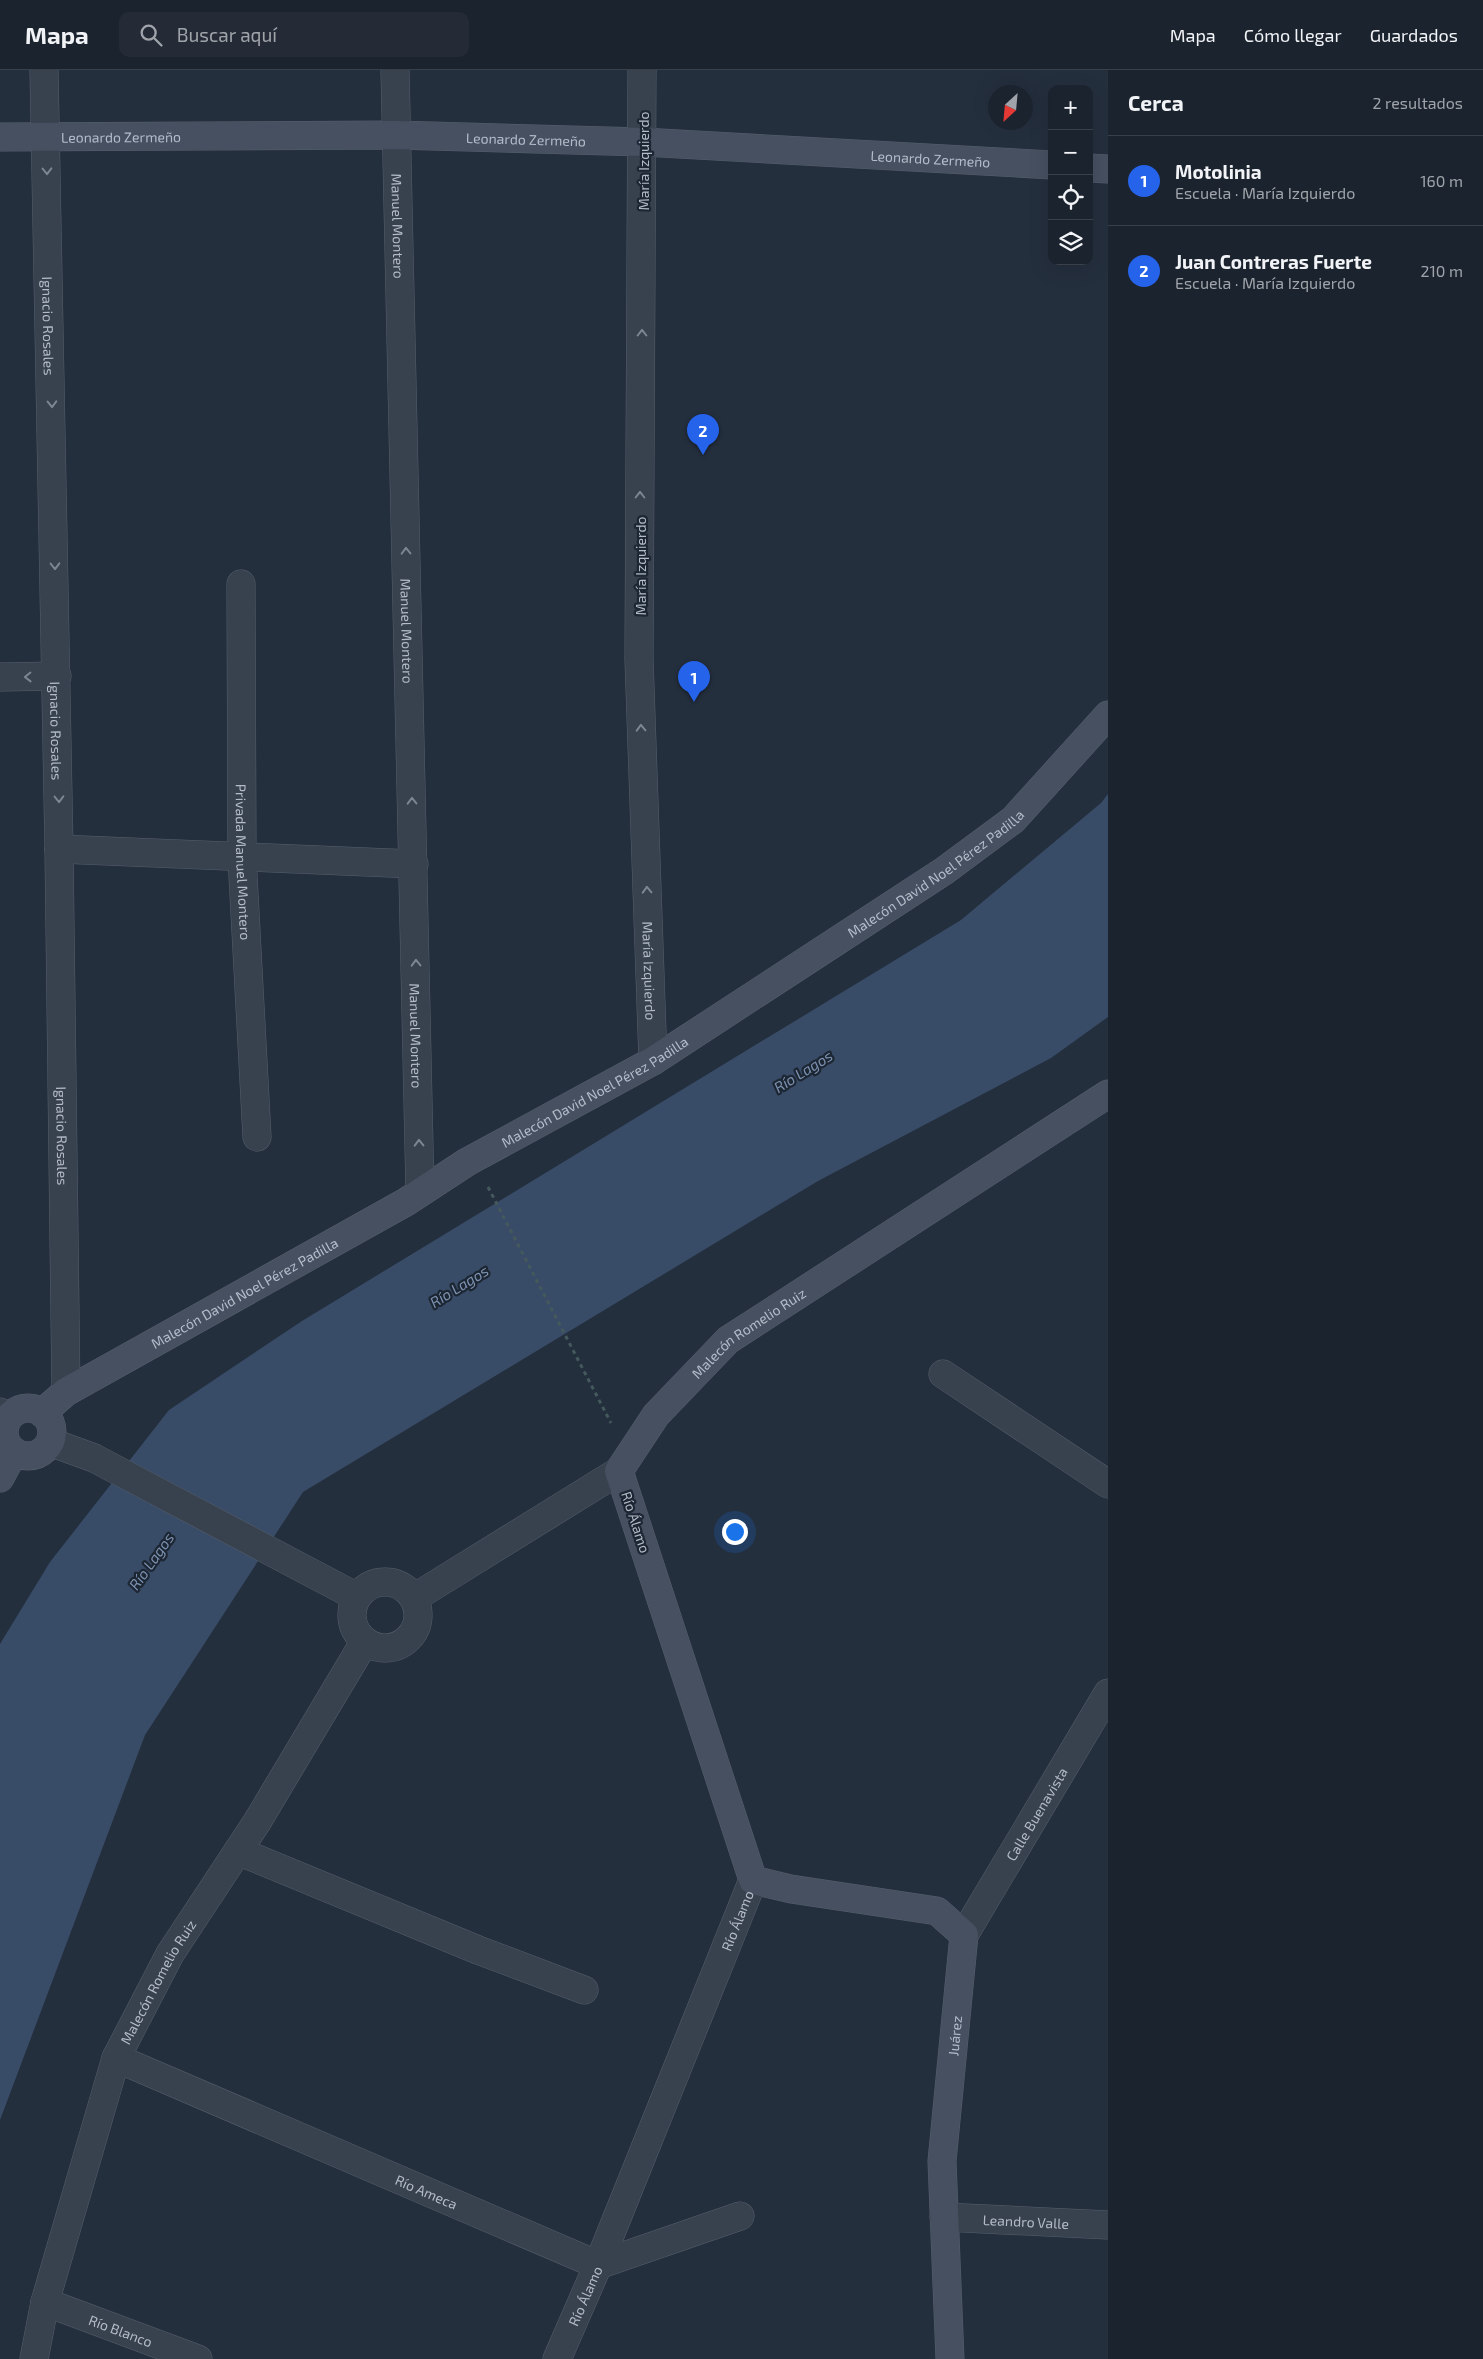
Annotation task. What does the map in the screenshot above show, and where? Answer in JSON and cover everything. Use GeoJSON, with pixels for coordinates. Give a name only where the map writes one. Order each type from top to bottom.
{"type":"FeatureCollection","features":[{"type":"Feature","properties":{"kind":"street","name":"Ignacio Rosales"},"geometry":{"type":"LineString","coordinates":[[44,70],[47,136],[60,849],[66,1392]]}},
{"type":"Feature","properties":{"kind":"street","name":"Manuel Montero"},"geometry":{"type":"LineString","coordinates":[[396,70],[420,1192]]}},
{"type":"Feature","properties":{"kind":"street","name":"María Izquierdo"},"geometry":{"type":"LineString","coordinates":[[642,70],[639,659],[653,1061]]}},
{"type":"Feature","properties":{"kind":"street","name":"Leonardo Zermeño"},"geometry":{"type":"LineString","coordinates":[[0,137],[396,135],[643,142],[1048,165]]}},
{"type":"Feature","properties":{"kind":"street"},"geometry":{"type":"LineString","coordinates":[[1093,168],[1108,169]]}},
{"type":"Feature","properties":{"kind":"street","name":"Privada Manuel Montero"},"geometry":{"type":"LineString","coordinates":[[241,584],[242,857],[257,1137]]}},
{"type":"Feature","properties":{"kind":"street"},"geometry":{"type":"LineString","coordinates":[[0,677],[57,676]]}},
{"type":"Feature","properties":{"kind":"street","name":"Malecón David Noel Pérez Padilla"},"geometry":{"type":"LineString","coordinates":[[42,1413],[66,1392],[420,1192],[467,1162],[653,1061],[944,871],[1013,820],[1108,715]]}},
{"type":"Feature","properties":{"kind":"street"},"geometry":{"type":"LineString","coordinates":[[60,849],[414,864]]}},
{"type":"Feature","properties":{"kind":"street","name":"Malecón Romelio Ruiz"},"geometry":{"type":"LineString","coordinates":[[414,1598],[619,1470],[656,1415],[728,1340],[1108,1094]]}},
{"type":"Feature","properties":{"kind":"street"},"geometry":{"type":"LineString","coordinates":[[943,1374],[1108,1484]]}},
{"type":"Feature","properties":{"kind":"street"},"geometry":{"type":"LineString","coordinates":[[28,1408],[42,1413],[48,1418],[51,1426],[50,1442],[34,1456],[14,1452],[5,1440],[4,1415],[28,1408]]}},
{"type":"Feature","properties":{"kind":"street"},"geometry":{"type":"LineString","coordinates":[[50,1442],[94,1458],[308,1569],[357,1597]]}},
{"type":"Feature","properties":{"kind":"street"},"geometry":{"type":"LineString","coordinates":[[0,1478],[14,1452]]}},
{"type":"Feature","properties":{"kind":"street","name":"Río Álamo"},"geometry":{"type":"LineString","coordinates":[[557,2359],[598,2264],[753,1880],[619,1470]]}},
{"type":"Feature","properties":{"kind":"street"},"geometry":{"type":"LineString","coordinates":[[386,1582],[397,1584],[407,1590],[414,1598],[418,1621],[407,1640],[398,1646],[386,1648],[365,1641],[353,1626],[353,1606],[357,1597],[364,1589],[374,1583],[386,1582]]}},
{"type":"Feature","properties":{"kind":"street","name":"Malecón Romelio Ruiz"},"geometry":{"type":"LineString","coordinates":[[34,2359],[45,2302],[116,2058],[170,1954],[238,1851],[365,1641]]}},
{"type":"Feature","properties":{"kind":"street","name":"Calle Buenavista"},"geometry":{"type":"LineString","coordinates":[[964,1935],[1108,1693]]}},
{"type":"Feature","properties":{"kind":"street"},"geometry":{"type":"LineString","coordinates":[[238,1851],[478,1950],[584,1990]]}},
{"type":"Feature","properties":{"kind":"street"},"geometry":{"type":"LineString","coordinates":[[753,1880],[791,1889],[936,1911],[964,1935]]}},
{"type":"Feature","properties":{"kind":"street","name":"Juárez"},"geometry":{"type":"LineString","coordinates":[[950,2359],[942,2161],[964,1935]]}},
{"type":"Feature","properties":{"kind":"street","name":"Río Ameca"},"geometry":{"type":"LineString","coordinates":[[116,2058],[598,2264]]}},
{"type":"Feature","properties":{"kind":"street"},"geometry":{"type":"LineString","coordinates":[[598,2264],[740,2216]]}},
{"type":"Feature","properties":{"kind":"street","name":"Leandro Valle"},"geometry":{"type":"LineString","coordinates":[[944,2216],[1108,2225]]}},
{"type":"Feature","properties":{"kind":"street","name":"Río Blanco"},"geometry":{"type":"LineString","coordinates":[[45,2302],[198,2359]]}},
{"type":"Feature","properties":{"kind":"path"},"geometry":{"type":"LineString","coordinates":[[489,1188],[610,1418],[619,1470]]}},
{"type":"Feature","properties":{"kind":"water","name":"Río Lagos"},"geometry":{"type":"Polygon","coordinates":[[[1108,794],[1108,1017],[1051,1058],[818,1181],[303,1492],[145,1735],[0,2120],[0,1644],[50,1562],[169,1410],[302,1321],[961,920],[1101,803],[1108,794]]]}},
{"type":"Feature","properties":{"kind":"place","name":"Juan Contreras Fuerte"},"geometry":{"type":"Point","coordinates":[703,455]}},
{"type":"Feature","properties":{"kind":"place","name":"Motolinia"},"geometry":{"type":"Point","coordinates":[694,702]}}]}
